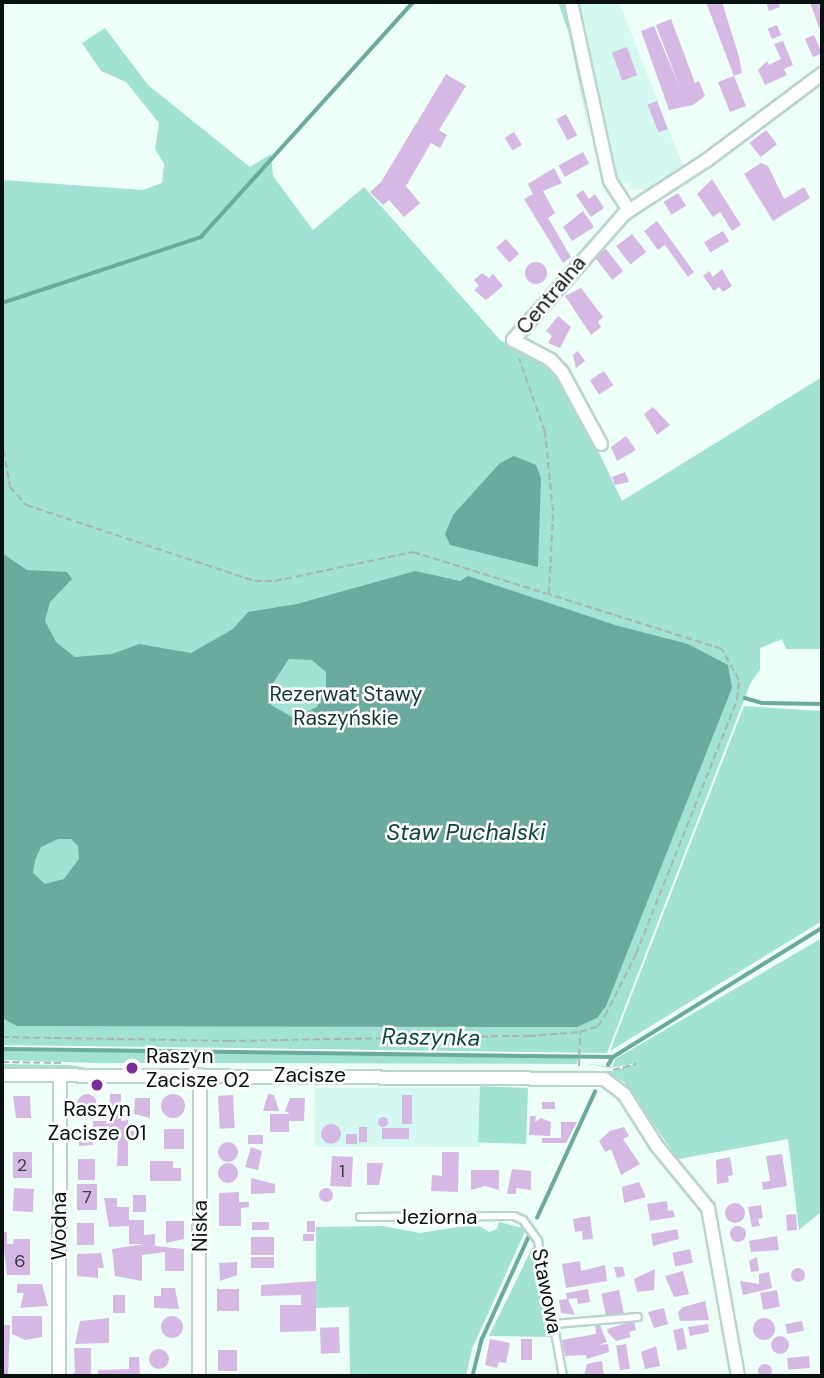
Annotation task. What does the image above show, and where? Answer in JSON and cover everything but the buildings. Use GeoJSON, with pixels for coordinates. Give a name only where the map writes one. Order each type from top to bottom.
{"type":"FeatureCollection","features":[{"type":"Feature","properties":{"kind":"street"},"geometry":{"type":"LineString","coordinates":[[571,2],[610,181],[629,210]]}},
{"type":"Feature","properties":{"kind":"street","name":"Centralna"},"geometry":{"type":"LineString","coordinates":[[601,444],[562,372],[551,360],[513,340],[579,261],[629,210],[708,160],[822,74]]}},
{"type":"Feature","properties":{"kind":"street","name":"Zacisze"},"geometry":{"type":"LineString","coordinates":[[2,1075],[583,1076],[616,1086],[708,1209],[738,1376]]}},
{"type":"Feature","properties":{"kind":"street","name":"Wodna"},"geometry":{"type":"LineString","coordinates":[[59,1376],[60,1075]]}},
{"type":"Feature","properties":{"kind":"street","name":"Niska"},"geometry":{"type":"LineString","coordinates":[[200,1075],[200,1376]]}},
{"type":"Feature","properties":{"kind":"lane","name":"Jeziorna"},"geometry":{"type":"LineString","coordinates":[[360,1217],[514,1216]]}},
{"type":"Feature","properties":{"kind":"lane","name":"Stawowa"},"geometry":{"type":"LineString","coordinates":[[514,1216],[534,1230],[538,1241],[563,1376]]}},
{"type":"Feature","properties":{"kind":"lane"},"geometry":{"type":"LineString","coordinates":[[554,1324],[638,1317]]}},
{"type":"Feature","properties":{"kind":"path"},"geometry":{"type":"LineString","coordinates":[[513,340],[545,432],[554,511],[549,594]]}},
{"type":"Feature","properties":{"kind":"path"},"geometry":{"type":"LineString","coordinates":[[2,440],[10,487],[26,505],[255,581],[275,581],[413,552],[722,649],[739,680],[737,700],[636,954],[598,1026],[580,1032],[426,1040],[2,1037]]}},
{"type":"Feature","properties":{"kind":"path"},"geometry":{"type":"LineString","coordinates":[[579,1066],[580,1032]]}},
{"type":"Feature","properties":{"kind":"shaded area"},"geometry":{"type":"Polygon","coordinates":[[[578,2],[619,2],[683,166],[646,190],[629,189],[630,183],[621,184],[613,171],[578,2]]]}},
{"type":"Feature","properties":{"kind":"shaded area"},"geometry":{"type":"Polygon","coordinates":[[[315,1088],[480,1088],[480,1147],[315,1147],[315,1088]]]}},
{"type":"Feature","properties":{"kind":"green space"},"geometry":{"type":"Polygon","coordinates":[[[558,2],[563,2],[567,14],[591,141],[569,34],[558,2]]]}},
{"type":"Feature","properties":{"kind":"green space","name":"Rezerwat Stawy Raszyńskie"},"geometry":{"type":"Polygon","coordinates":[[[105,28],[148,85],[250,167],[271,154],[273,176],[313,230],[364,187],[501,341],[558,366],[622,501],[822,377],[822,649],[786,649],[782,639],[760,648],[760,670],[751,682],[607,1053],[2,1045],[2,180],[143,190],[162,183],[164,164],[155,149],[159,123],[126,82],[101,71],[82,43],[105,28]]]}},
{"type":"Feature","properties":{"kind":"green space"},"geometry":{"type":"Polygon","coordinates":[[[744,706],[822,711],[822,921],[610,1051],[744,706]]]}},
{"type":"Feature","properties":{"kind":"green space"},"geometry":{"type":"Polygon","coordinates":[[[822,938],[822,1211],[799,1230],[788,1139],[679,1159],[694,1182],[624,1082],[607,1072],[183,1069],[615,1071],[636,1063],[611,1068],[580,1063],[613,1067],[615,1059],[822,938]]]}},
{"type":"Feature","properties":{"kind":"green space"},"geometry":{"type":"Polygon","coordinates":[[[2,1051],[496,1054],[578,1058],[577,1064],[100,1063],[2,1060],[2,1051]]]}},
{"type":"Feature","properties":{"kind":"green space"},"geometry":{"type":"Polygon","coordinates":[[[2,1064],[69,1065],[100,1070],[2,1070],[2,1064]]]}},
{"type":"Feature","properties":{"kind":"green space"},"geometry":{"type":"Polygon","coordinates":[[[480,1086],[528,1088],[526,1144],[478,1142],[480,1086]]]}},
{"type":"Feature","properties":{"kind":"green space"},"geometry":{"type":"Polygon","coordinates":[[[499,1222],[526,1229],[472,1349],[466,1376],[350,1376],[349,1307],[316,1308],[316,1227],[382,1226],[420,1233],[476,1224],[489,1232],[497,1229],[499,1222]]]}},
{"type":"Feature","properties":{"kind":"green space"},"geometry":{"type":"Polygon","coordinates":[[[533,1246],[550,1337],[489,1336],[533,1246]]]}},
{"type":"Feature","properties":{"kind":"water"},"geometry":{"type":"Polygon","coordinates":[[[514,456],[536,465],[541,478],[538,567],[450,545],[445,534],[453,515],[500,463],[514,456]]]}},
{"type":"Feature","properties":{"kind":"water","name":"Staw Puchalski"},"geometry":{"type":"Polygon","coordinates":[[[2,553],[27,570],[67,572],[72,579],[50,602],[45,621],[56,642],[75,657],[112,654],[139,644],[191,653],[233,629],[248,612],[297,604],[415,571],[460,581],[468,576],[615,625],[688,644],[728,665],[732,688],[606,1006],[597,1018],[577,1027],[17,1026],[2,1018],[2,553]],[[289,659],[273,683],[271,705],[294,718],[317,707],[326,686],[326,672],[312,660],[289,659]],[[58,839],[41,847],[35,860],[33,873],[45,884],[64,879],[79,859],[78,846],[71,839],[58,839]]]}},
{"type":"Feature","properties":{"kind":"waterway"},"geometry":{"type":"LineString","coordinates":[[2,303],[201,237],[413,2]]}},
{"type":"Feature","properties":{"kind":"waterway"},"geometry":{"type":"LineString","coordinates":[[745,698],[762,703],[822,704]]}},
{"type":"Feature","properties":{"kind":"waterway","name":"Raszynka"},"geometry":{"type":"LineString","coordinates":[[2,1049],[613,1057],[822,928]]}},
{"type":"Feature","properties":{"kind":"waterway"},"geometry":{"type":"LineString","coordinates":[[608,1065],[613,1057]]}},
{"type":"Feature","properties":{"kind":"waterway"},"geometry":{"type":"LineString","coordinates":[[537,1218],[595,1092]]}},
{"type":"Feature","properties":{"kind":"waterway"},"geometry":{"type":"LineString","coordinates":[[473,1374],[482,1339],[529,1236]]}},
{"type":"Feature","properties":{"kind":"place","name":"Raszyn Zacisze 02"},"geometry":{"type":"Point","coordinates":[132,1068]}},
{"type":"Feature","properties":{"kind":"place","name":"Raszyn Zacisze 01"},"geometry":{"type":"Point","coordinates":[97,1085]}}]}
